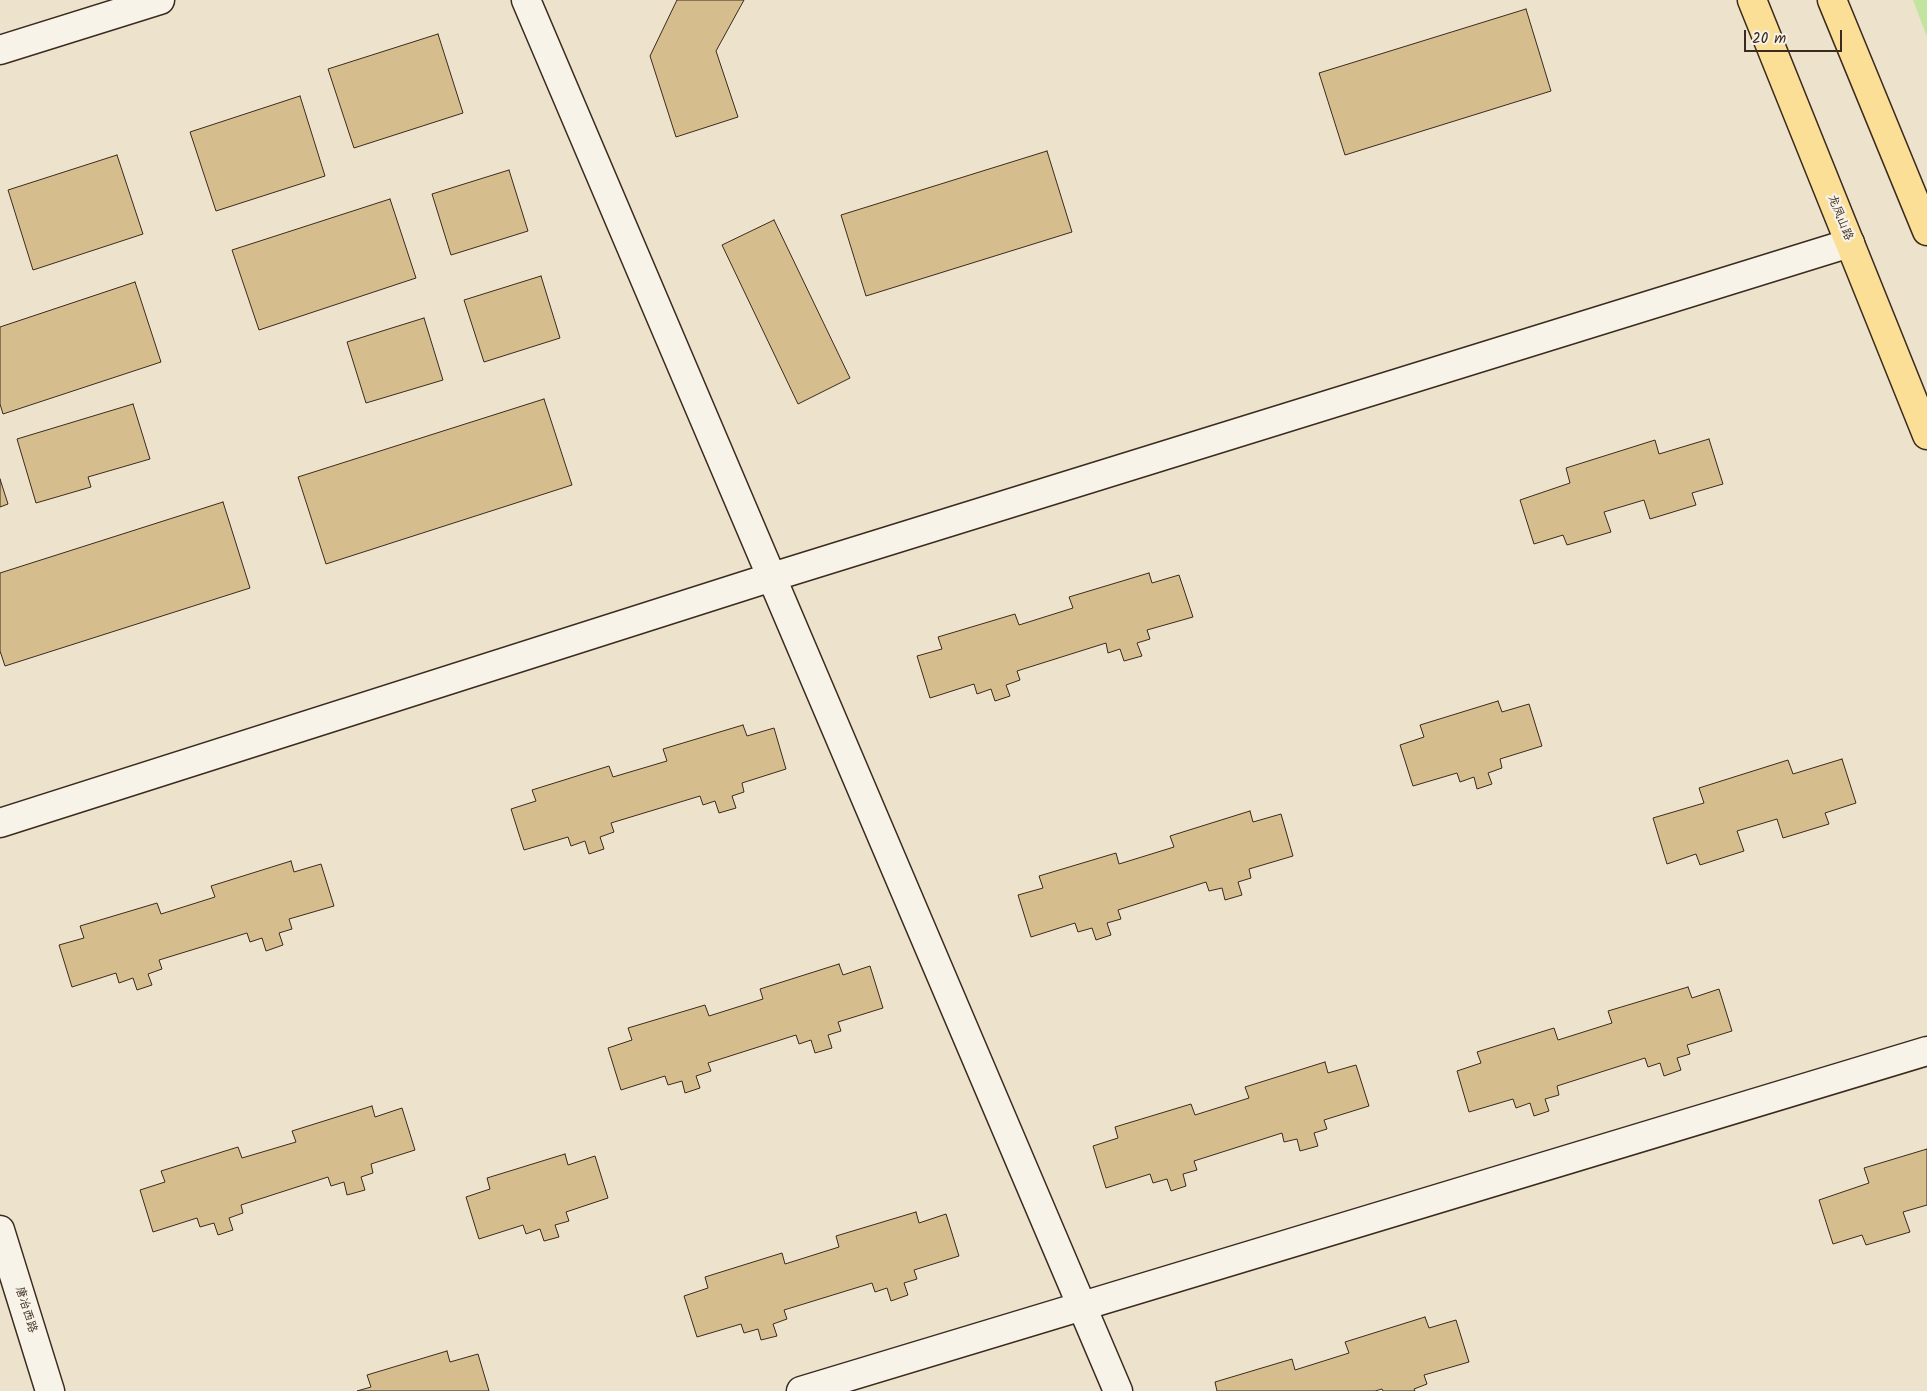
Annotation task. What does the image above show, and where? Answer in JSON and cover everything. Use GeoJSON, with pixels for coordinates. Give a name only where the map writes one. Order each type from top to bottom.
{"type":"FeatureCollection","features":[{"type":"Feature","properties":{"kind":"main road","name":"龙凤山路"},"geometry":{"type":"LineString","coordinates":[[1752,0],[1927,435]]}},
{"type":"Feature","properties":{"kind":"main road"},"geometry":{"type":"LineString","coordinates":[[1832,0],[1927,231]]}},
{"type":"Feature","properties":{"kind":"street"},"geometry":{"type":"LineString","coordinates":[[0,50],[160,0]]}},
{"type":"Feature","properties":{"kind":"street"},"geometry":{"type":"LineString","coordinates":[[526,0],[1118,1391]]}},
{"type":"Feature","properties":{"kind":"street"},"geometry":{"type":"LineString","coordinates":[[0,823],[772,578],[1850,243]]}},
{"type":"Feature","properties":{"kind":"street"},"geometry":{"type":"LineString","coordinates":[[801,1391],[1927,1051]]}},
{"type":"Feature","properties":{"kind":"street","name":"唐冶西路"},"geometry":{"type":"LineString","coordinates":[[0,1230],[50,1391]]}},
{"type":"Feature","properties":{"kind":"green space"},"geometry":{"type":"Polygon","coordinates":[[[1913,0],[1927,0],[1927,37],[1913,0]]]}},
{"type":"Feature","properties":{"kind":"building"},"geometry":{"type":"Polygon","coordinates":[[[677,0],[744,0],[716,51],[738,117],[676,137],[650,56],[677,0]]]}},
{"type":"Feature","properties":{"kind":"building"},"geometry":{"type":"Polygon","coordinates":[[[1526,9],[1551,91],[1345,155],[1319,73],[1526,9]]]}},
{"type":"Feature","properties":{"kind":"building"},"geometry":{"type":"Polygon","coordinates":[[[438,34],[463,113],[354,148],[328,69],[438,34]]]}},
{"type":"Feature","properties":{"kind":"building"},"geometry":{"type":"Polygon","coordinates":[[[300,96],[325,176],[216,211],[190,132],[300,96]]]}},
{"type":"Feature","properties":{"kind":"building"},"geometry":{"type":"Polygon","coordinates":[[[1047,151],[1072,232],[866,296],[841,215],[1047,151]]]}},
{"type":"Feature","properties":{"kind":"building"},"geometry":{"type":"Polygon","coordinates":[[[117,155],[143,234],[33,270],[8,190],[117,155]]]}},
{"type":"Feature","properties":{"kind":"building"},"geometry":{"type":"Polygon","coordinates":[[[509,170],[528,231],[451,255],[432,194],[509,170]]]}},
{"type":"Feature","properties":{"kind":"building"},"geometry":{"type":"Polygon","coordinates":[[[390,199],[416,278],[259,330],[232,250],[390,199]]]}},
{"type":"Feature","properties":{"kind":"building"},"geometry":{"type":"Polygon","coordinates":[[[774,220],[850,378],[798,404],[722,245],[774,220]]]}},
{"type":"Feature","properties":{"kind":"building"},"geometry":{"type":"Polygon","coordinates":[[[541,276],[560,338],[484,362],[464,300],[541,276]]]}},
{"type":"Feature","properties":{"kind":"building"},"geometry":{"type":"Polygon","coordinates":[[[135,282],[161,362],[3,414],[0,404],[0,327],[135,282]]]}},
{"type":"Feature","properties":{"kind":"building"},"geometry":{"type":"Polygon","coordinates":[[[424,318],[443,380],[366,403],[347,342],[424,318]]]}},
{"type":"Feature","properties":{"kind":"building"},"geometry":{"type":"Polygon","coordinates":[[[544,399],[572,485],[326,564],[298,477],[544,399]]]}},
{"type":"Feature","properties":{"kind":"building"},"geometry":{"type":"Polygon","coordinates":[[[133,404],[150,459],[88,477],[91,487],[36,503],[17,439],[133,404]]]}},
{"type":"Feature","properties":{"kind":"building"},"geometry":{"type":"Polygon","coordinates":[[[1709,439],[1723,484],[1692,493],[1696,505],[1650,519],[1644,500],[1604,512],[1611,532],[1567,545],[1563,535],[1534,544],[1520,500],[1570,483],[1566,468],[1655,440],[1659,454],[1709,439]]]}},
{"type":"Feature","properties":{"kind":"building"},"geometry":{"type":"Polygon","coordinates":[[[0,479],[8,504],[0,507],[0,479]]]}},
{"type":"Feature","properties":{"kind":"building"},"geometry":{"type":"Polygon","coordinates":[[[223,502],[250,588],[5,666],[0,651],[0,573],[223,502]]]}},
{"type":"Feature","properties":{"kind":"building"},"geometry":{"type":"Polygon","coordinates":[[[1149,573],[1152,583],[1179,575],[1193,617],[1147,630],[1150,639],[1137,643],[1142,656],[1124,661],[1120,649],[1108,653],[1106,643],[1017,671],[1020,680],[1006,685],[1010,696],[995,701],[991,689],[977,694],[974,684],[930,698],[917,656],[942,649],[938,637],[1015,614],[1019,625],[1073,608],[1069,597],[1149,573]]]}},
{"type":"Feature","properties":{"kind":"building"},"geometry":{"type":"Polygon","coordinates":[[[1498,701],[1502,712],[1529,704],[1542,746],[1500,759],[1502,768],[1488,773],[1492,784],[1477,789],[1474,777],[1460,782],[1457,773],[1413,786],[1400,745],[1424,737],[1420,725],[1498,701]]]}},
{"type":"Feature","properties":{"kind":"building"},"geometry":{"type":"Polygon","coordinates":[[[743,725],[747,736],[774,728],[786,769],[742,783],[744,792],[732,796],[736,808],[719,813],[715,801],[703,805],[700,796],[611,823],[614,832],[600,837],[604,849],[589,854],[585,841],[571,846],[568,837],[524,850],[511,809],[536,801],[532,790],[609,766],[613,777],[667,761],[663,749],[743,725]]]}},
{"type":"Feature","properties":{"kind":"building"},"geometry":{"type":"Polygon","coordinates":[[[1842,759],[1856,803],[1825,813],[1829,824],[1783,838],[1777,819],[1737,831],[1744,851],[1700,865],[1696,854],[1667,864],[1653,818],[1704,803],[1699,788],[1788,760],[1793,774],[1842,759]]]}},
{"type":"Feature","properties":{"kind":"building"},"geometry":{"type":"Polygon","coordinates":[[[1250,811],[1253,822],[1281,814],[1293,856],[1249,869],[1251,878],[1238,882],[1242,895],[1225,900],[1222,888],[1209,891],[1206,882],[1118,910],[1121,919],[1107,923],[1111,935],[1096,940],[1092,928],[1078,932],[1075,923],[1031,937],[1018,895],[1043,888],[1039,876],[1116,853],[1119,864],[1174,847],[1170,836],[1250,811]]]}},
{"type":"Feature","properties":{"kind":"building"},"geometry":{"type":"Polygon","coordinates":[[[291,861],[294,872],[321,864],[334,906],[289,919],[292,929],[279,933],[283,945],[266,951],[262,938],[250,942],[247,933],[159,960],[162,969],[148,974],[152,985],[137,990],[133,978],[119,983],[116,973],[72,987],[59,945],[84,938],[80,926],[157,903],[161,914],[215,897],[211,886],[291,861]]]}},
{"type":"Feature","properties":{"kind":"building"},"geometry":{"type":"Polygon","coordinates":[[[839,964],[843,975],[870,966],[883,1008],[838,1022],[841,1031],[828,1035],[832,1048],[815,1053],[811,1040],[799,1044],[796,1035],[708,1063],[711,1071],[696,1076],[700,1088],[685,1093],[682,1081],[668,1085],[665,1076],[621,1090],[608,1048],[632,1040],[628,1028],[705,1005],[709,1016],[763,999],[760,989],[839,964]]]}},
{"type":"Feature","properties":{"kind":"building"},"geometry":{"type":"Polygon","coordinates":[[[1688,987],[1692,998],[1719,989],[1732,1031],[1687,1045],[1690,1054],[1677,1058],[1681,1070],[1664,1076],[1660,1063],[1648,1067],[1645,1058],[1557,1086],[1559,1095],[1545,1099],[1549,1111],[1534,1116],[1530,1103],[1516,1108],[1513,1099],[1469,1112],[1457,1071],[1481,1063],[1477,1052],[1554,1028],[1558,1040],[1612,1023],[1608,1011],[1688,987]]]}},
{"type":"Feature","properties":{"kind":"building"},"geometry":{"type":"Polygon","coordinates":[[[1325,1062],[1328,1073],[1356,1065],[1369,1106],[1324,1120],[1327,1129],[1314,1133],[1318,1146],[1300,1151],[1297,1139],[1284,1142],[1282,1133],[1194,1161],[1197,1170],[1183,1174],[1186,1186],[1171,1191],[1167,1179],[1153,1183],[1150,1174],[1106,1188],[1093,1146],[1118,1138],[1115,1127],[1191,1104],[1195,1115],[1249,1098],[1245,1087],[1325,1062]]]}},
{"type":"Feature","properties":{"kind":"building"},"geometry":{"type":"Polygon","coordinates":[[[372,1106],[375,1117],[402,1108],[415,1150],[371,1164],[373,1173],[361,1177],[365,1190],[347,1195],[344,1182],[331,1186],[328,1177],[241,1205],[243,1213],[229,1218],[233,1230],[218,1235],[214,1223],[200,1227],[197,1218],[153,1232],[140,1190],[165,1182],[161,1171],[238,1147],[242,1158],[296,1142],[292,1131],[372,1106]]]}},
{"type":"Feature","properties":{"kind":"building"},"geometry":{"type":"Polygon","coordinates":[[[1927,1149],[1927,1205],[1903,1212],[1910,1232],[1866,1245],[1862,1235],[1833,1244],[1819,1200],[1869,1183],[1864,1168],[1927,1149]]]}},
{"type":"Feature","properties":{"kind":"building"},"geometry":{"type":"Polygon","coordinates":[[[565,1154],[568,1165],[595,1156],[608,1198],[566,1212],[569,1221],[555,1225],[559,1237],[544,1241],[540,1229],[526,1234],[523,1225],[479,1239],[466,1197],[490,1189],[487,1178],[565,1154]]]}},
{"type":"Feature","properties":{"kind":"building"},"geometry":{"type":"Polygon","coordinates":[[[916,1212],[919,1223],[946,1214],[959,1256],[914,1270],[917,1279],[904,1283],[908,1295],[891,1301],[887,1288],[875,1292],[872,1283],[784,1310],[787,1319],[773,1324],[777,1336],[761,1340],[758,1329],[744,1333],[741,1324],[697,1337],[684,1296],[708,1288],[705,1277],[782,1253],[785,1264],[839,1247],[836,1236],[916,1212]]]}},
{"type":"Feature","properties":{"kind":"building"},"geometry":{"type":"Polygon","coordinates":[[[1425,1317],[1429,1328],[1456,1320],[1469,1362],[1424,1375],[1427,1384],[1414,1389],[1415,1391],[1383,1391],[1382,1389],[1375,1391],[1217,1391],[1215,1382],[1292,1359],[1295,1370],[1349,1353],[1345,1342],[1425,1317]]]}},
{"type":"Feature","properties":{"kind":"building"},"geometry":{"type":"Polygon","coordinates":[[[447,1351],[450,1362],[478,1354],[489,1391],[357,1391],[371,1387],[367,1375],[447,1351]]]}}]}
